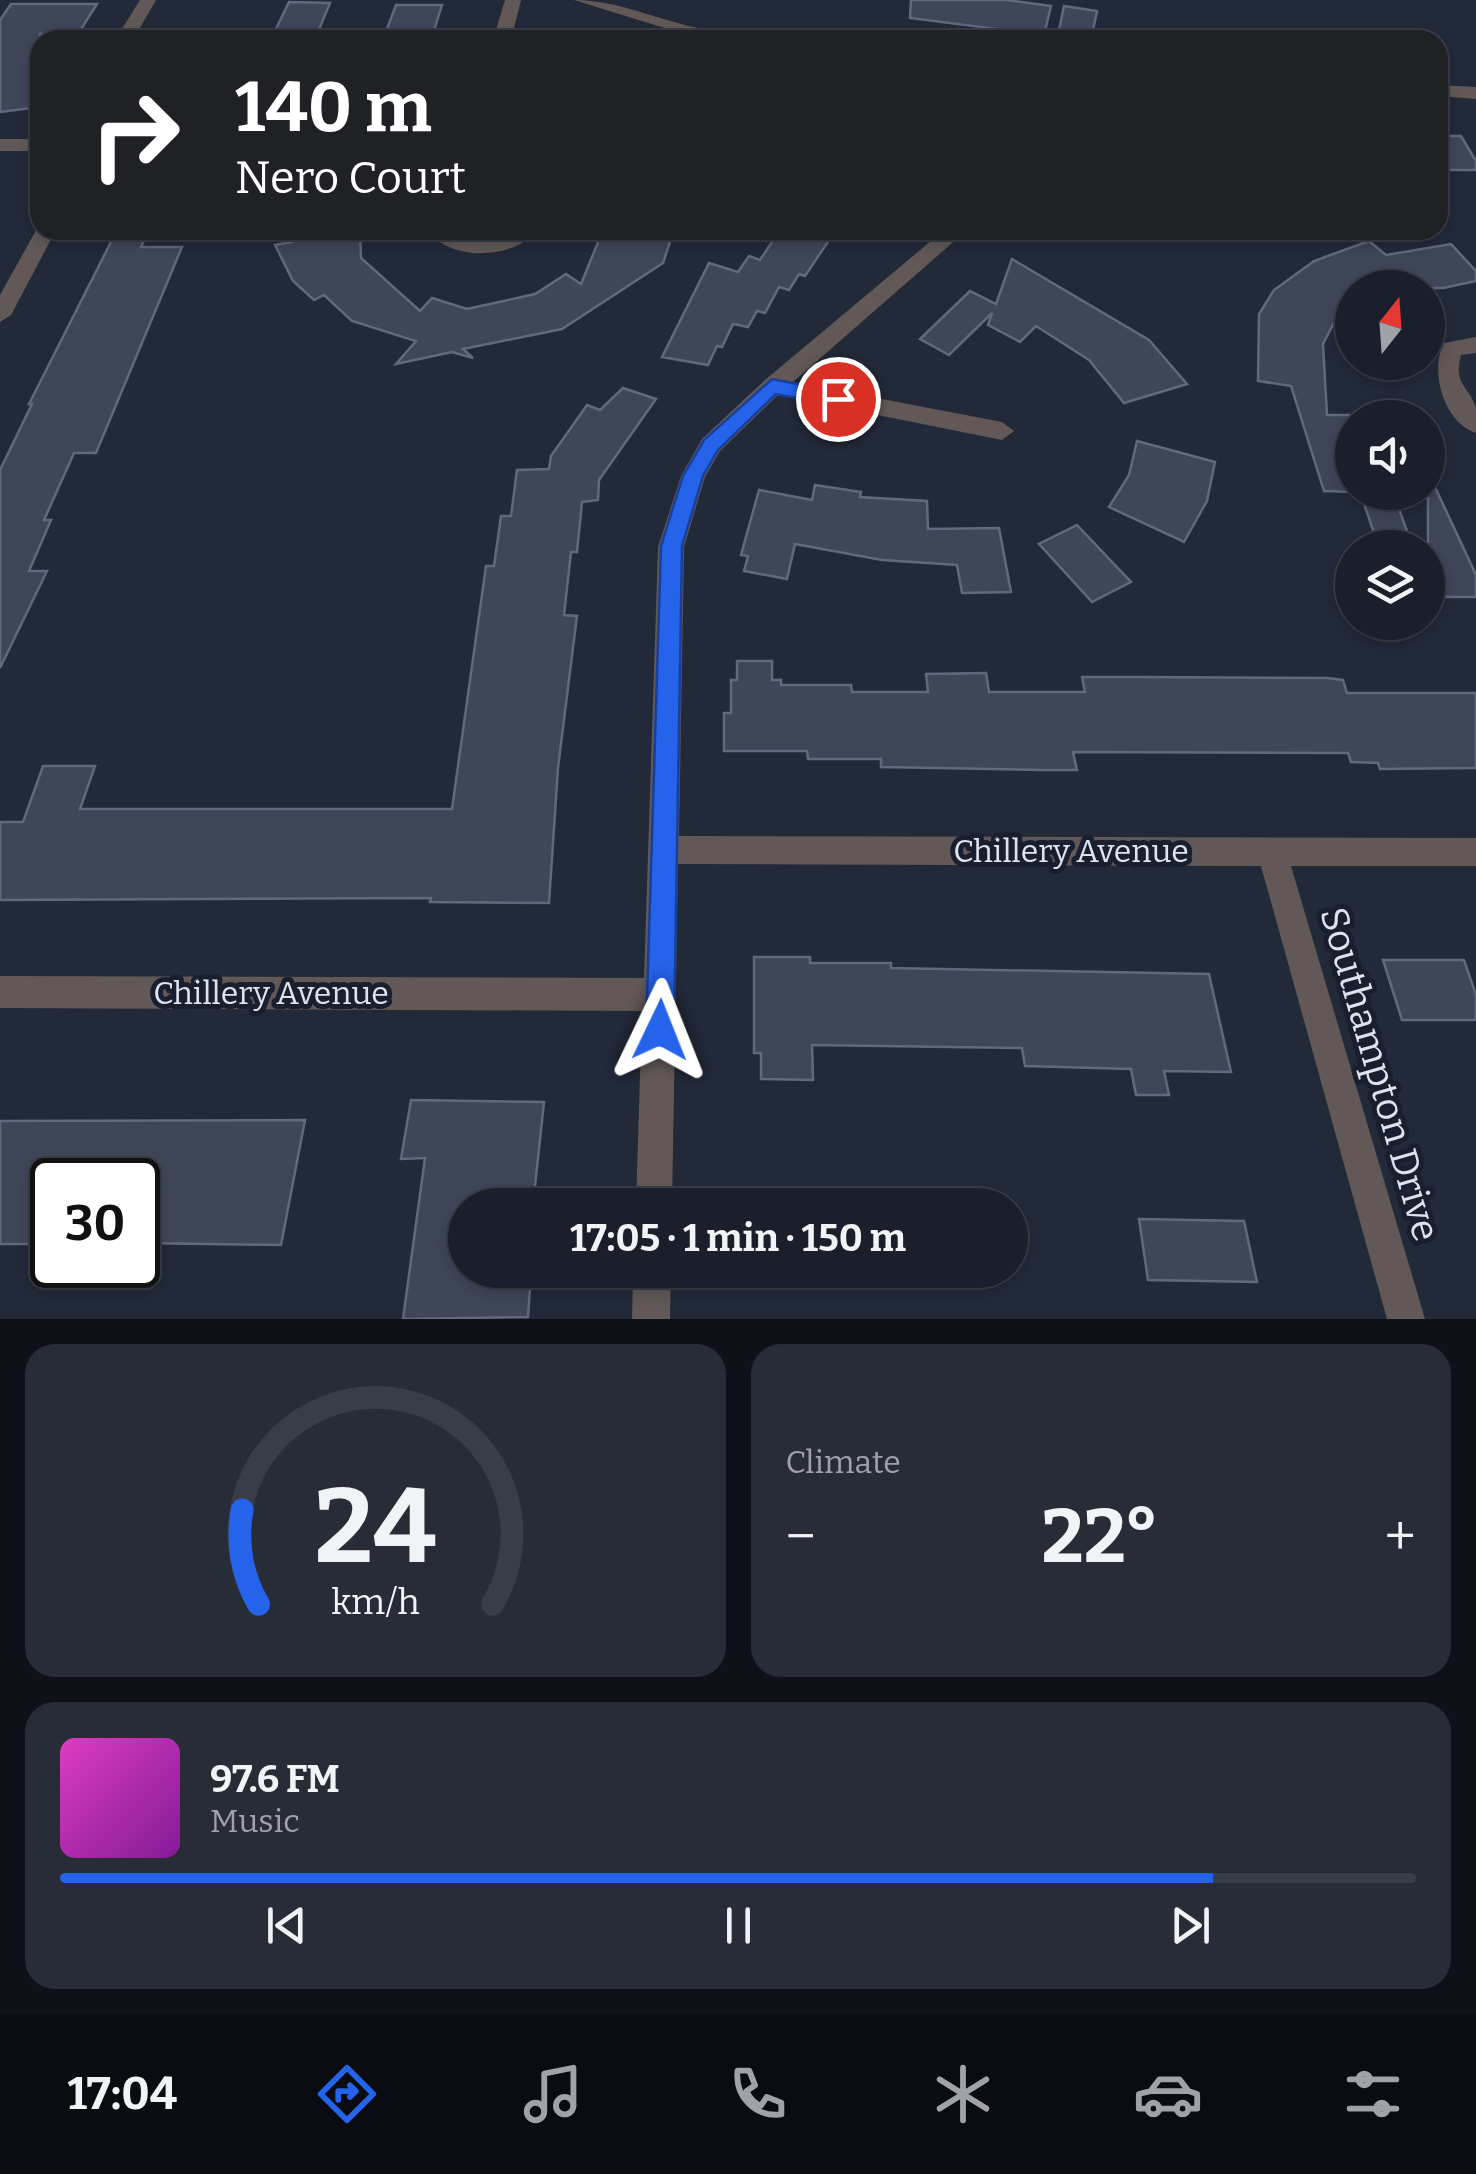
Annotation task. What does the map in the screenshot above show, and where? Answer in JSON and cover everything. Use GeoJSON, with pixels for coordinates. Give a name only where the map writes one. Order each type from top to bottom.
{"type":"FeatureCollection","features":[{"type":"Feature","properties":{"kind":"street"},"geometry":{"type":"LineString","coordinates":[[130,30],[148,0]]}},
{"type":"Feature","properties":{"kind":"street"},"geometry":{"type":"LineString","coordinates":[[505,30],[513,0]]}},
{"type":"Feature","properties":{"kind":"street"},"geometry":{"type":"LineString","coordinates":[[582,0],[686,30]]}},
{"type":"Feature","properties":{"kind":"street"},"geometry":{"type":"LineString","coordinates":[[1448,92],[1476,94]]}},
{"type":"Feature","properties":{"kind":"street"},"geometry":{"type":"LineString","coordinates":[[0,145],[30,144]]}},
{"type":"Feature","properties":{"kind":"street"},"geometry":{"type":"LineString","coordinates":[[0,316],[41,240]]}},
{"type":"Feature","properties":{"kind":"street"},"geometry":{"type":"LineString","coordinates":[[451,240],[477,247],[512,240]]}},
{"type":"Feature","properties":{"kind":"street"},"geometry":{"type":"LineString","coordinates":[[655,1188],[672,546],[693,476],[711,445],[772,386],[945,240]]}},
{"type":"Feature","properties":{"kind":"street"},"geometry":{"type":"LineString","coordinates":[[1476,345],[1452,349],[1444,367],[1450,390],[1476,424]]}},
{"type":"Feature","properties":{"kind":"street"},"geometry":{"type":"LineString","coordinates":[[772,386],[1002,431]]}},
{"type":"Feature","properties":{"kind":"street","name":"Chillery Avenue"},"geometry":{"type":"LineString","coordinates":[[666,850],[1476,852]]}},
{"type":"Feature","properties":{"kind":"street","name":"Southampton Drive"},"geometry":{"type":"LineString","coordinates":[[1272,852],[1406,1319]]}},
{"type":"Feature","properties":{"kind":"street","name":"Chillery Avenue"},"geometry":{"type":"LineString","coordinates":[[0,992],[661,995]]}},
{"type":"Feature","properties":{"kind":"street"},"geometry":{"type":"LineString","coordinates":[[651,1319],[652,1288]]}},
{"type":"Feature","properties":{"kind":"building"},"geometry":{"type":"Polygon","coordinates":[[[911,0],[1007,0],[1051,6],[1045,30],[1005,30],[910,18],[911,0]]]}},
{"type":"Feature","properties":{"kind":"building"},"geometry":{"type":"Polygon","coordinates":[[[289,2],[330,3],[319,30],[275,30],[289,2]]]}},
{"type":"Feature","properties":{"kind":"building"},"geometry":{"type":"Polygon","coordinates":[[[11,4],[97,4],[81,30],[30,30],[30,108],[0,112],[0,20],[11,4]]]}},
{"type":"Feature","properties":{"kind":"building"},"geometry":{"type":"Polygon","coordinates":[[[396,5],[442,5],[434,30],[387,30],[396,5]]]}},
{"type":"Feature","properties":{"kind":"building"},"geometry":{"type":"Polygon","coordinates":[[[1064,6],[1097,11],[1093,30],[1059,30],[1064,6]]]}},
{"type":"Feature","properties":{"kind":"building"},"geometry":{"type":"Polygon","coordinates":[[[1448,136],[1461,136],[1476,161],[1476,170],[1448,170],[1448,136]]]}},
{"type":"Feature","properties":{"kind":"building"},"geometry":{"type":"Polygon","coordinates":[[[112,240],[144,240],[141,247],[182,247],[96,453],[74,453],[44,520],[51,520],[29,571],[47,571],[0,668],[0,470],[112,240]]]}},
{"type":"Feature","properties":{"kind":"building"},"geometry":{"type":"Polygon","coordinates":[[[360,240],[361,258],[420,311],[432,298],[467,309],[535,294],[566,274],[581,284],[599,240],[671,240],[663,263],[562,329],[463,349],[473,358],[452,352],[396,364],[416,341],[352,321],[324,295],[314,300],[293,281],[275,245],[360,240]]]}},
{"type":"Feature","properties":{"kind":"building"},"geometry":{"type":"Polygon","coordinates":[[[773,240],[829,240],[805,276],[799,274],[789,290],[779,287],[765,313],[757,311],[748,327],[733,324],[708,365],[662,357],[709,263],[738,272],[749,256],[760,260],[773,240]]]}},
{"type":"Feature","properties":{"kind":"building"},"geometry":{"type":"Polygon","coordinates":[[[1369,241],[1386,255],[1451,244],[1476,271],[1476,281],[1445,288],[1445,270],[1335,270],[1335,321],[1323,344],[1327,415],[1335,415],[1335,491],[1324,491],[1291,386],[1258,381],[1259,314],[1274,290],[1314,261],[1369,241]]]}},
{"type":"Feature","properties":{"kind":"building"},"geometry":{"type":"Polygon","coordinates":[[[1012,259],[1149,340],[1187,384],[1124,403],[1089,360],[1036,326],[1020,342],[988,325],[992,313],[949,355],[920,339],[970,291],[996,304],[1012,259]]]}},
{"type":"Feature","properties":{"kind":"building"},"geometry":{"type":"Polygon","coordinates":[[[623,388],[656,399],[599,480],[598,500],[582,502],[577,552],[571,552],[564,615],[577,616],[558,768],[549,903],[430,902],[431,898],[0,900],[0,822],[23,822],[43,766],[95,766],[80,809],[452,809],[486,566],[494,566],[501,516],[511,516],[517,470],[549,469],[551,456],[587,405],[600,410],[623,388]]]}},
{"type":"Feature","properties":{"kind":"building"},"geometry":{"type":"Polygon","coordinates":[[[1137,441],[1215,462],[1207,501],[1184,542],[1109,507],[1129,475],[1137,441]]]}},
{"type":"Feature","properties":{"kind":"building"},"geometry":{"type":"Polygon","coordinates":[[[815,485],[861,492],[860,497],[927,501],[928,529],[999,528],[1011,592],[962,593],[957,565],[882,560],[795,544],[787,579],[744,571],[748,556],[741,555],[759,490],[812,500],[815,485]]]}},
{"type":"Feature","properties":{"kind":"building"},"geometry":{"type":"Polygon","coordinates":[[[1445,508],[1476,575],[1476,597],[1445,597],[1445,530],[1428,530],[1428,510],[1445,508]]]}},
{"type":"Feature","properties":{"kind":"building"},"geometry":{"type":"Polygon","coordinates":[[[1366,510],[1399,510],[1407,530],[1373,530],[1366,510]]]}},
{"type":"Feature","properties":{"kind":"building"},"geometry":{"type":"Polygon","coordinates":[[[1077,525],[1131,582],[1092,602],[1039,544],[1077,525]]]}},
{"type":"Feature","properties":{"kind":"building"},"geometry":{"type":"Polygon","coordinates":[[[737,661],[772,661],[772,680],[781,680],[781,685],[851,685],[852,692],[928,692],[926,674],[986,673],[989,692],[1085,692],[1082,677],[1140,677],[1327,678],[1343,680],[1347,693],[1476,693],[1476,768],[1380,769],[1378,763],[1351,762],[1348,753],[1073,752],[1077,770],[881,767],[881,759],[808,759],[807,751],[724,751],[724,713],[731,713],[731,680],[737,680],[737,661]]]}},
{"type":"Feature","properties":{"kind":"building"},"geometry":{"type":"Polygon","coordinates":[[[754,957],[810,957],[810,963],[891,963],[891,968],[1209,974],[1231,1072],[1164,1071],[1169,1095],[1136,1095],[1131,1069],[1025,1066],[1022,1048],[812,1045],[813,1080],[761,1079],[761,1053],[754,1053],[754,957]]]}},
{"type":"Feature","properties":{"kind":"building"},"geometry":{"type":"Polygon","coordinates":[[[1383,960],[1464,960],[1476,995],[1476,1020],[1402,1020],[1383,960]]]}},
{"type":"Feature","properties":{"kind":"building"},"geometry":{"type":"Polygon","coordinates":[[[411,1100],[544,1102],[535,1188],[448,1188],[448,1288],[530,1288],[528,1317],[403,1319],[425,1158],[401,1159],[411,1100]]]}},
{"type":"Feature","properties":{"kind":"building"},"geometry":{"type":"Polygon","coordinates":[[[305,1120],[281,1245],[160,1243],[160,1158],[30,1158],[30,1244],[0,1244],[0,1121],[305,1120]]]}},
{"type":"Feature","properties":{"kind":"building"},"geometry":{"type":"Polygon","coordinates":[[[1139,1219],[1244,1221],[1257,1282],[1148,1280],[1139,1219]]]}},
{"type":"Feature","properties":{"kind":"route"},"geometry":{"type":"LineString","coordinates":[[660,1030],[672,546],[693,476],[711,445],[772,386],[838,399]]}}]}
